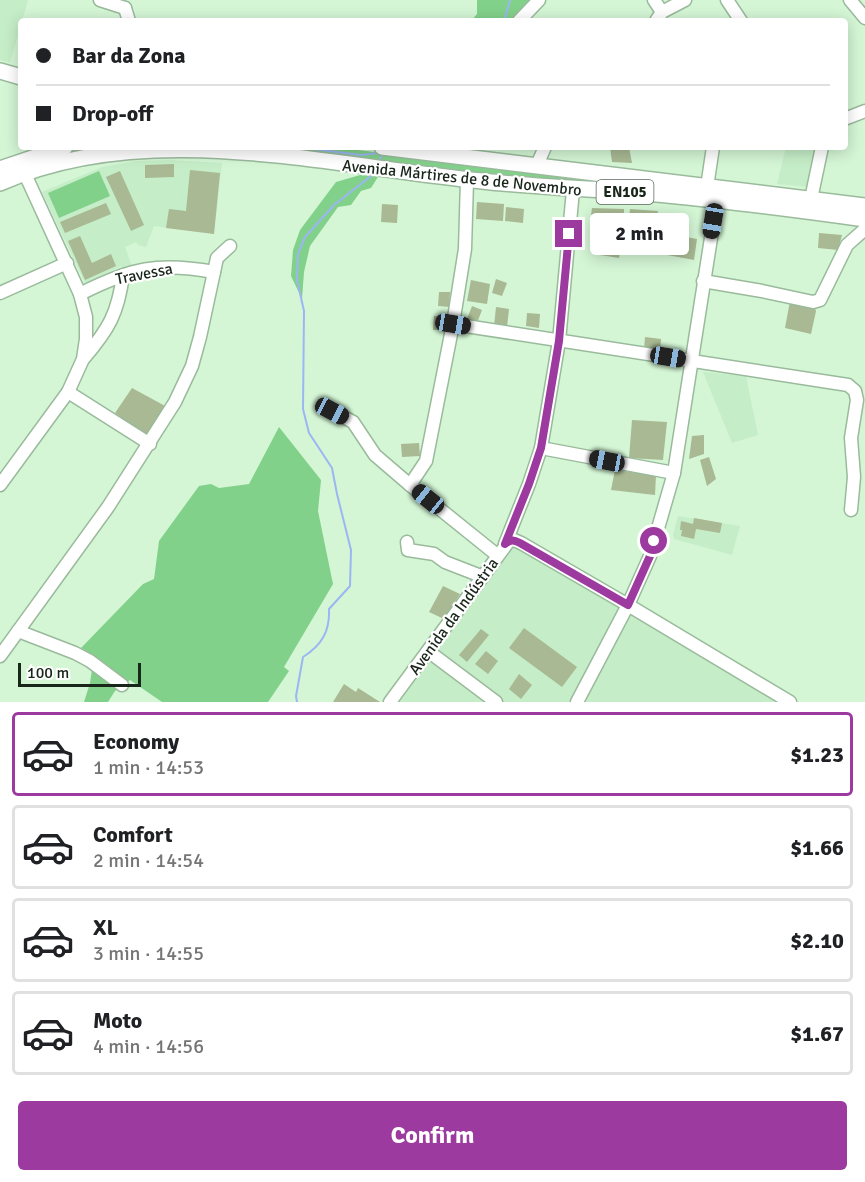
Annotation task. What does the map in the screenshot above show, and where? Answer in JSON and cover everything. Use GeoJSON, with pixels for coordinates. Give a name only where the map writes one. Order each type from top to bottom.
{"type":"FeatureCollection","features":[{"type":"Feature","properties":{"kind":"main road"},"geometry":{"type":"LineString","coordinates":[[0,71],[18,77]]}},
{"type":"Feature","properties":{"kind":"main road","name":"EN105"},"geometry":{"type":"LineString","coordinates":[[0,183],[23,167],[56,150]]}},
{"type":"Feature","properties":{"kind":"main road","name":"Avenida Mártires de 8 de Novembro"},"geometry":{"type":"LineString","coordinates":[[23,167],[61,163],[101,154],[155,150]]}},
{"type":"Feature","properties":{"kind":"main road","name":"Avenida Mártires de 8 de Novembro"},"geometry":{"type":"LineString","coordinates":[[191,150],[238,152],[467,180],[573,190],[643,193],[865,219]]}},
{"type":"Feature","properties":{"kind":"main road","name":"Avenida Mártires de 8 de Novembro"},"geometry":{"type":"LineString","coordinates":[[406,150],[865,206]]}},
{"type":"Feature","properties":{"kind":"main road","name":"EN105"},"geometry":{"type":"LineString","coordinates":[[0,169],[23,167]]}},
{"type":"Feature","properties":{"kind":"street"},"geometry":{"type":"LineString","coordinates":[[100,0],[128,4]]}},
{"type":"Feature","properties":{"kind":"street"},"geometry":{"type":"LineString","coordinates":[[522,18],[539,0]]}},
{"type":"Feature","properties":{"kind":"street"},"geometry":{"type":"LineString","coordinates":[[654,0],[659,16],[685,0]]}},
{"type":"Feature","properties":{"kind":"street"},"geometry":{"type":"LineString","coordinates":[[727,0],[739,18]]}},
{"type":"Feature","properties":{"kind":"street"},"geometry":{"type":"LineString","coordinates":[[850,0],[865,18]]}},
{"type":"Feature","properties":{"kind":"street"},"geometry":{"type":"LineString","coordinates":[[848,118],[865,111]]}},
{"type":"Feature","properties":{"kind":"street"},"geometry":{"type":"LineString","coordinates":[[537,165],[543,150]]}},
{"type":"Feature","properties":{"kind":"street"},"geometry":{"type":"LineString","coordinates":[[707,187],[713,150]]}},
{"type":"Feature","properties":{"kind":"street"},"geometry":{"type":"LineString","coordinates":[[812,199],[821,150]]}},
{"type":"Feature","properties":{"kind":"street"},"geometry":{"type":"LineString","coordinates":[[0,486],[68,392],[83,359],[86,339],[86,317],[80,294],[23,167]]}},
{"type":"Feature","properties":{"kind":"street"},"geometry":{"type":"LineString","coordinates":[[410,485],[426,461],[453,324],[465,249],[467,180]]}},
{"type":"Feature","properties":{"kind":"street"},"geometry":{"type":"LineString","coordinates":[[332,411],[353,422],[375,455],[410,485],[501,549],[529,484],[541,448],[559,341],[573,190]]}},
{"type":"Feature","properties":{"kind":"street"},"geometry":{"type":"LineString","coordinates":[[577,702],[628,605],[650,556],[674,473],[717,201]]}},
{"type":"Feature","properties":{"kind":"street"},"geometry":{"type":"LineString","coordinates":[[704,281],[813,302],[820,300],[847,245],[865,230]]}},
{"type":"Feature","properties":{"kind":"street"},"geometry":{"type":"LineString","coordinates":[[0,656],[108,507],[175,402],[192,366],[217,258],[230,246]]}},
{"type":"Feature","properties":{"kind":"street"},"geometry":{"type":"LineString","coordinates":[[0,294],[68,263]]}},
{"type":"Feature","properties":{"kind":"street","name":"Travessa"},"geometry":{"type":"LineString","coordinates":[[80,294],[123,275],[174,266],[214,272]]}},
{"type":"Feature","properties":{"kind":"street"},"geometry":{"type":"LineString","coordinates":[[83,359],[100,340],[112,320],[120,297],[123,275]]}},
{"type":"Feature","properties":{"kind":"street"},"geometry":{"type":"LineString","coordinates":[[453,324],[848,385],[855,391],[857,400],[850,438],[854,477],[851,510]]}},
{"type":"Feature","properties":{"kind":"street"},"geometry":{"type":"LineString","coordinates":[[68,392],[150,444]]}},
{"type":"Feature","properties":{"kind":"street"},"geometry":{"type":"LineString","coordinates":[[541,448],[674,473]]}},
{"type":"Feature","properties":{"kind":"street","name":"Avenida da Indústria"},"geometry":{"type":"LineString","coordinates":[[390,702],[509,541],[514,540],[520,543],[628,605]]}},
{"type":"Feature","properties":{"kind":"street"},"geometry":{"type":"LineString","coordinates":[[407,542],[408,550],[434,554],[445,562],[482,576]]}},
{"type":"Feature","properties":{"kind":"street"},"geometry":{"type":"LineString","coordinates":[[628,605],[790,702]]}},
{"type":"Feature","properties":{"kind":"street"},"geometry":{"type":"LineString","coordinates":[[18,631],[82,657],[122,685]]}},
{"type":"Feature","properties":{"kind":"street"},"geometry":{"type":"LineString","coordinates":[[428,651],[496,702]]}},
{"type":"Feature","properties":{"kind":"shaded area"},"geometry":{"type":"Polygon","coordinates":[[[0,0],[28,0],[23,18],[18,18],[18,35],[10,63],[0,60],[0,0]]]}},
{"type":"Feature","properties":{"kind":"shaded area"},"geometry":{"type":"Polygon","coordinates":[[[785,150],[817,150],[808,187],[777,184],[785,150]]]}},
{"type":"Feature","properties":{"kind":"shaded area"},"geometry":{"type":"Polygon","coordinates":[[[171,160],[222,163],[214,234],[154,226],[146,247],[136,242],[125,247],[132,267],[122,266],[85,283],[42,192],[102,167],[136,161],[171,160]]]}},
{"type":"Feature","properties":{"kind":"shaded area"},"geometry":{"type":"Polygon","coordinates":[[[703,372],[746,376],[758,435],[732,443],[703,372]]]}},
{"type":"Feature","properties":{"kind":"shaded area"},"geometry":{"type":"Polygon","coordinates":[[[678,516],[740,526],[732,555],[674,539],[678,516]]]}},
{"type":"Feature","properties":{"kind":"shaded area"},"geometry":{"type":"Polygon","coordinates":[[[509,541],[790,702],[390,702],[509,541]]]}},
{"type":"Feature","properties":{"kind":"green space"},"geometry":{"type":"Polygon","coordinates":[[[477,0],[529,0],[516,18],[474,18],[477,14],[477,0]]]}},
{"type":"Feature","properties":{"kind":"green space"},"geometry":{"type":"Polygon","coordinates":[[[283,150],[358,150],[682,189],[572,184],[283,150]]]}},
{"type":"Feature","properties":{"kind":"green space"},"geometry":{"type":"Polygon","coordinates":[[[99,171],[110,196],[59,218],[48,193],[99,171]]]}},
{"type":"Feature","properties":{"kind":"green space"},"geometry":{"type":"Polygon","coordinates":[[[360,175],[378,177],[371,188],[361,191],[351,205],[338,207],[310,246],[304,272],[302,299],[291,276],[293,250],[300,230],[336,182],[360,175]]]}},
{"type":"Feature","properties":{"kind":"green space"},"geometry":{"type":"Polygon","coordinates":[[[279,427],[321,480],[318,511],[333,584],[284,667],[289,671],[268,702],[162,702],[130,680],[115,691],[108,702],[84,702],[90,683],[94,656],[81,648],[143,584],[154,579],[159,541],[199,486],[211,484],[219,488],[249,484],[279,427]]]}},
{"type":"Feature","properties":{"kind":"building"},"geometry":{"type":"Polygon","coordinates":[[[610,150],[630,150],[632,163],[612,162],[610,150]]]}},
{"type":"Feature","properties":{"kind":"building"},"geometry":{"type":"Polygon","coordinates":[[[174,164],[174,177],[145,178],[145,165],[174,164]]]}},
{"type":"Feature","properties":{"kind":"building"},"geometry":{"type":"Polygon","coordinates":[[[190,170],[220,173],[214,234],[166,228],[169,209],[186,211],[190,170]]]}},
{"type":"Feature","properties":{"kind":"building"},"geometry":{"type":"Polygon","coordinates":[[[120,171],[144,225],[131,231],[106,177],[120,171]]]}},
{"type":"Feature","properties":{"kind":"building"},"geometry":{"type":"Polygon","coordinates":[[[477,202],[504,204],[503,221],[476,219],[477,202]]]}},
{"type":"Feature","properties":{"kind":"building"},"geometry":{"type":"Polygon","coordinates":[[[106,203],[111,214],[65,233],[60,222],[106,203]]]}},
{"type":"Feature","properties":{"kind":"building"},"geometry":{"type":"Polygon","coordinates":[[[382,204],[398,205],[397,223],[381,222],[382,204]]]}},
{"type":"Feature","properties":{"kind":"building"},"geometry":{"type":"Polygon","coordinates":[[[506,207],[524,209],[523,223],[505,221],[506,207]]]}},
{"type":"Feature","properties":{"kind":"building"},"geometry":{"type":"Polygon","coordinates":[[[592,208],[624,209],[624,216],[591,215],[592,208]]]}},
{"type":"Feature","properties":{"kind":"building"},"geometry":{"type":"Polygon","coordinates":[[[630,209],[658,211],[655,231],[628,228],[630,209]]]}},
{"type":"Feature","properties":{"kind":"building"},"geometry":{"type":"Polygon","coordinates":[[[593,226],[612,229],[610,238],[591,235],[593,226]]]}},
{"type":"Feature","properties":{"kind":"building"},"geometry":{"type":"Polygon","coordinates":[[[613,229],[624,231],[622,243],[612,242],[613,229]]]}},
{"type":"Feature","properties":{"kind":"building"},"geometry":{"type":"Polygon","coordinates":[[[655,231],[697,239],[694,260],[651,252],[655,231]]]}},
{"type":"Feature","properties":{"kind":"building"},"geometry":{"type":"Polygon","coordinates":[[[819,233],[842,235],[838,250],[818,248],[819,233]]]}},
{"type":"Feature","properties":{"kind":"building"},"geometry":{"type":"Polygon","coordinates":[[[80,236],[92,263],[111,254],[116,266],[85,280],[68,241],[80,236]]]}},
{"type":"Feature","properties":{"kind":"building"},"geometry":{"type":"Polygon","coordinates":[[[602,247],[620,250],[619,258],[600,255],[602,247]]]}},
{"type":"Feature","properties":{"kind":"building"},"geometry":{"type":"Polygon","coordinates":[[[496,279],[507,283],[502,296],[492,293],[496,279]]]}},
{"type":"Feature","properties":{"kind":"building"},"geometry":{"type":"Polygon","coordinates":[[[471,280],[490,284],[487,304],[467,301],[471,280]]]}},
{"type":"Feature","properties":{"kind":"building"},"geometry":{"type":"Polygon","coordinates":[[[439,292],[450,292],[449,307],[438,306],[439,292]]]}},
{"type":"Feature","properties":{"kind":"building"},"geometry":{"type":"Polygon","coordinates":[[[790,301],[814,306],[816,311],[811,334],[785,328],[790,301]]]}},
{"type":"Feature","properties":{"kind":"building"},"geometry":{"type":"Polygon","coordinates":[[[472,306],[482,310],[477,323],[467,319],[472,306]]]}},
{"type":"Feature","properties":{"kind":"building"},"geometry":{"type":"Polygon","coordinates":[[[496,307],[509,309],[507,327],[494,326],[496,307]]]}},
{"type":"Feature","properties":{"kind":"building"},"geometry":{"type":"Polygon","coordinates":[[[527,313],[540,314],[539,328],[526,326],[527,313]]]}},
{"type":"Feature","properties":{"kind":"building"},"geometry":{"type":"Polygon","coordinates":[[[434,316],[445,316],[444,330],[433,330],[434,316]]]}},
{"type":"Feature","properties":{"kind":"building"},"geometry":{"type":"Polygon","coordinates":[[[645,337],[661,339],[660,351],[644,349],[645,337]]]}},
{"type":"Feature","properties":{"kind":"building"},"geometry":{"type":"Polygon","coordinates":[[[132,388],[167,407],[149,438],[115,413],[132,388]]]}},
{"type":"Feature","properties":{"kind":"building"},"geometry":{"type":"Polygon","coordinates":[[[632,420],[667,422],[663,460],[629,458],[632,420]]]}},
{"type":"Feature","properties":{"kind":"building"},"geometry":{"type":"Polygon","coordinates":[[[704,435],[704,454],[689,459],[692,436],[704,435]]]}},
{"type":"Feature","properties":{"kind":"building"},"geometry":{"type":"Polygon","coordinates":[[[419,443],[420,456],[402,457],[401,444],[419,443]]]}},
{"type":"Feature","properties":{"kind":"building"},"geometry":{"type":"Polygon","coordinates":[[[709,457],[716,479],[707,486],[700,460],[709,457]]]}},
{"type":"Feature","properties":{"kind":"building"},"geometry":{"type":"Polygon","coordinates":[[[615,470],[656,475],[655,495],[611,490],[615,470]]]}},
{"type":"Feature","properties":{"kind":"building"},"geometry":{"type":"Polygon","coordinates":[[[694,518],[722,523],[720,533],[696,529],[694,539],[681,536],[681,521],[693,524],[694,518]]]}},
{"type":"Feature","properties":{"kind":"building"},"geometry":{"type":"Polygon","coordinates":[[[443,586],[460,594],[444,619],[429,612],[443,586]]]}},
{"type":"Feature","properties":{"kind":"building"},"geometry":{"type":"Polygon","coordinates":[[[524,628],[577,667],[562,687],[509,648],[524,628]]]}},
{"type":"Feature","properties":{"kind":"building"},"geometry":{"type":"Polygon","coordinates":[[[481,629],[489,635],[467,662],[459,655],[481,629]]]}},
{"type":"Feature","properties":{"kind":"building"},"geometry":{"type":"Polygon","coordinates":[[[486,651],[498,661],[488,674],[475,664],[486,651]]]}},
{"type":"Feature","properties":{"kind":"building"},"geometry":{"type":"Polygon","coordinates":[[[519,674],[532,685],[521,699],[509,689],[519,674]]]}},
{"type":"Feature","properties":{"kind":"building"},"geometry":{"type":"Polygon","coordinates":[[[344,684],[356,692],[358,688],[380,702],[333,702],[344,684]]]}},
{"type":"Feature","properties":{"kind":"waterway"},"geometry":{"type":"LineString","coordinates":[[505,18],[510,0]]}},
{"type":"Feature","properties":{"kind":"waterway"},"geometry":{"type":"LineString","coordinates":[[67,154],[83,150]]}},
{"type":"Feature","properties":{"kind":"waterway"},"geometry":{"type":"LineString","coordinates":[[320,150],[361,155],[380,153]]}},
{"type":"Feature","properties":{"kind":"waterway"},"geometry":{"type":"LineString","coordinates":[[378,163],[383,153]]}},
{"type":"Feature","properties":{"kind":"waterway"},"geometry":{"type":"LineString","coordinates":[[297,702],[303,657],[324,637],[329,609],[350,586],[351,550],[332,468],[309,433],[303,409],[304,311],[297,280],[298,254],[305,237],[334,205],[371,176]]}},
{"type":"Feature","properties":{"kind":"route"},"geometry":{"type":"LineString","coordinates":[[569,234],[559,341],[541,448],[505,544],[514,540],[628,605],[650,556],[654,541]]}}]}
